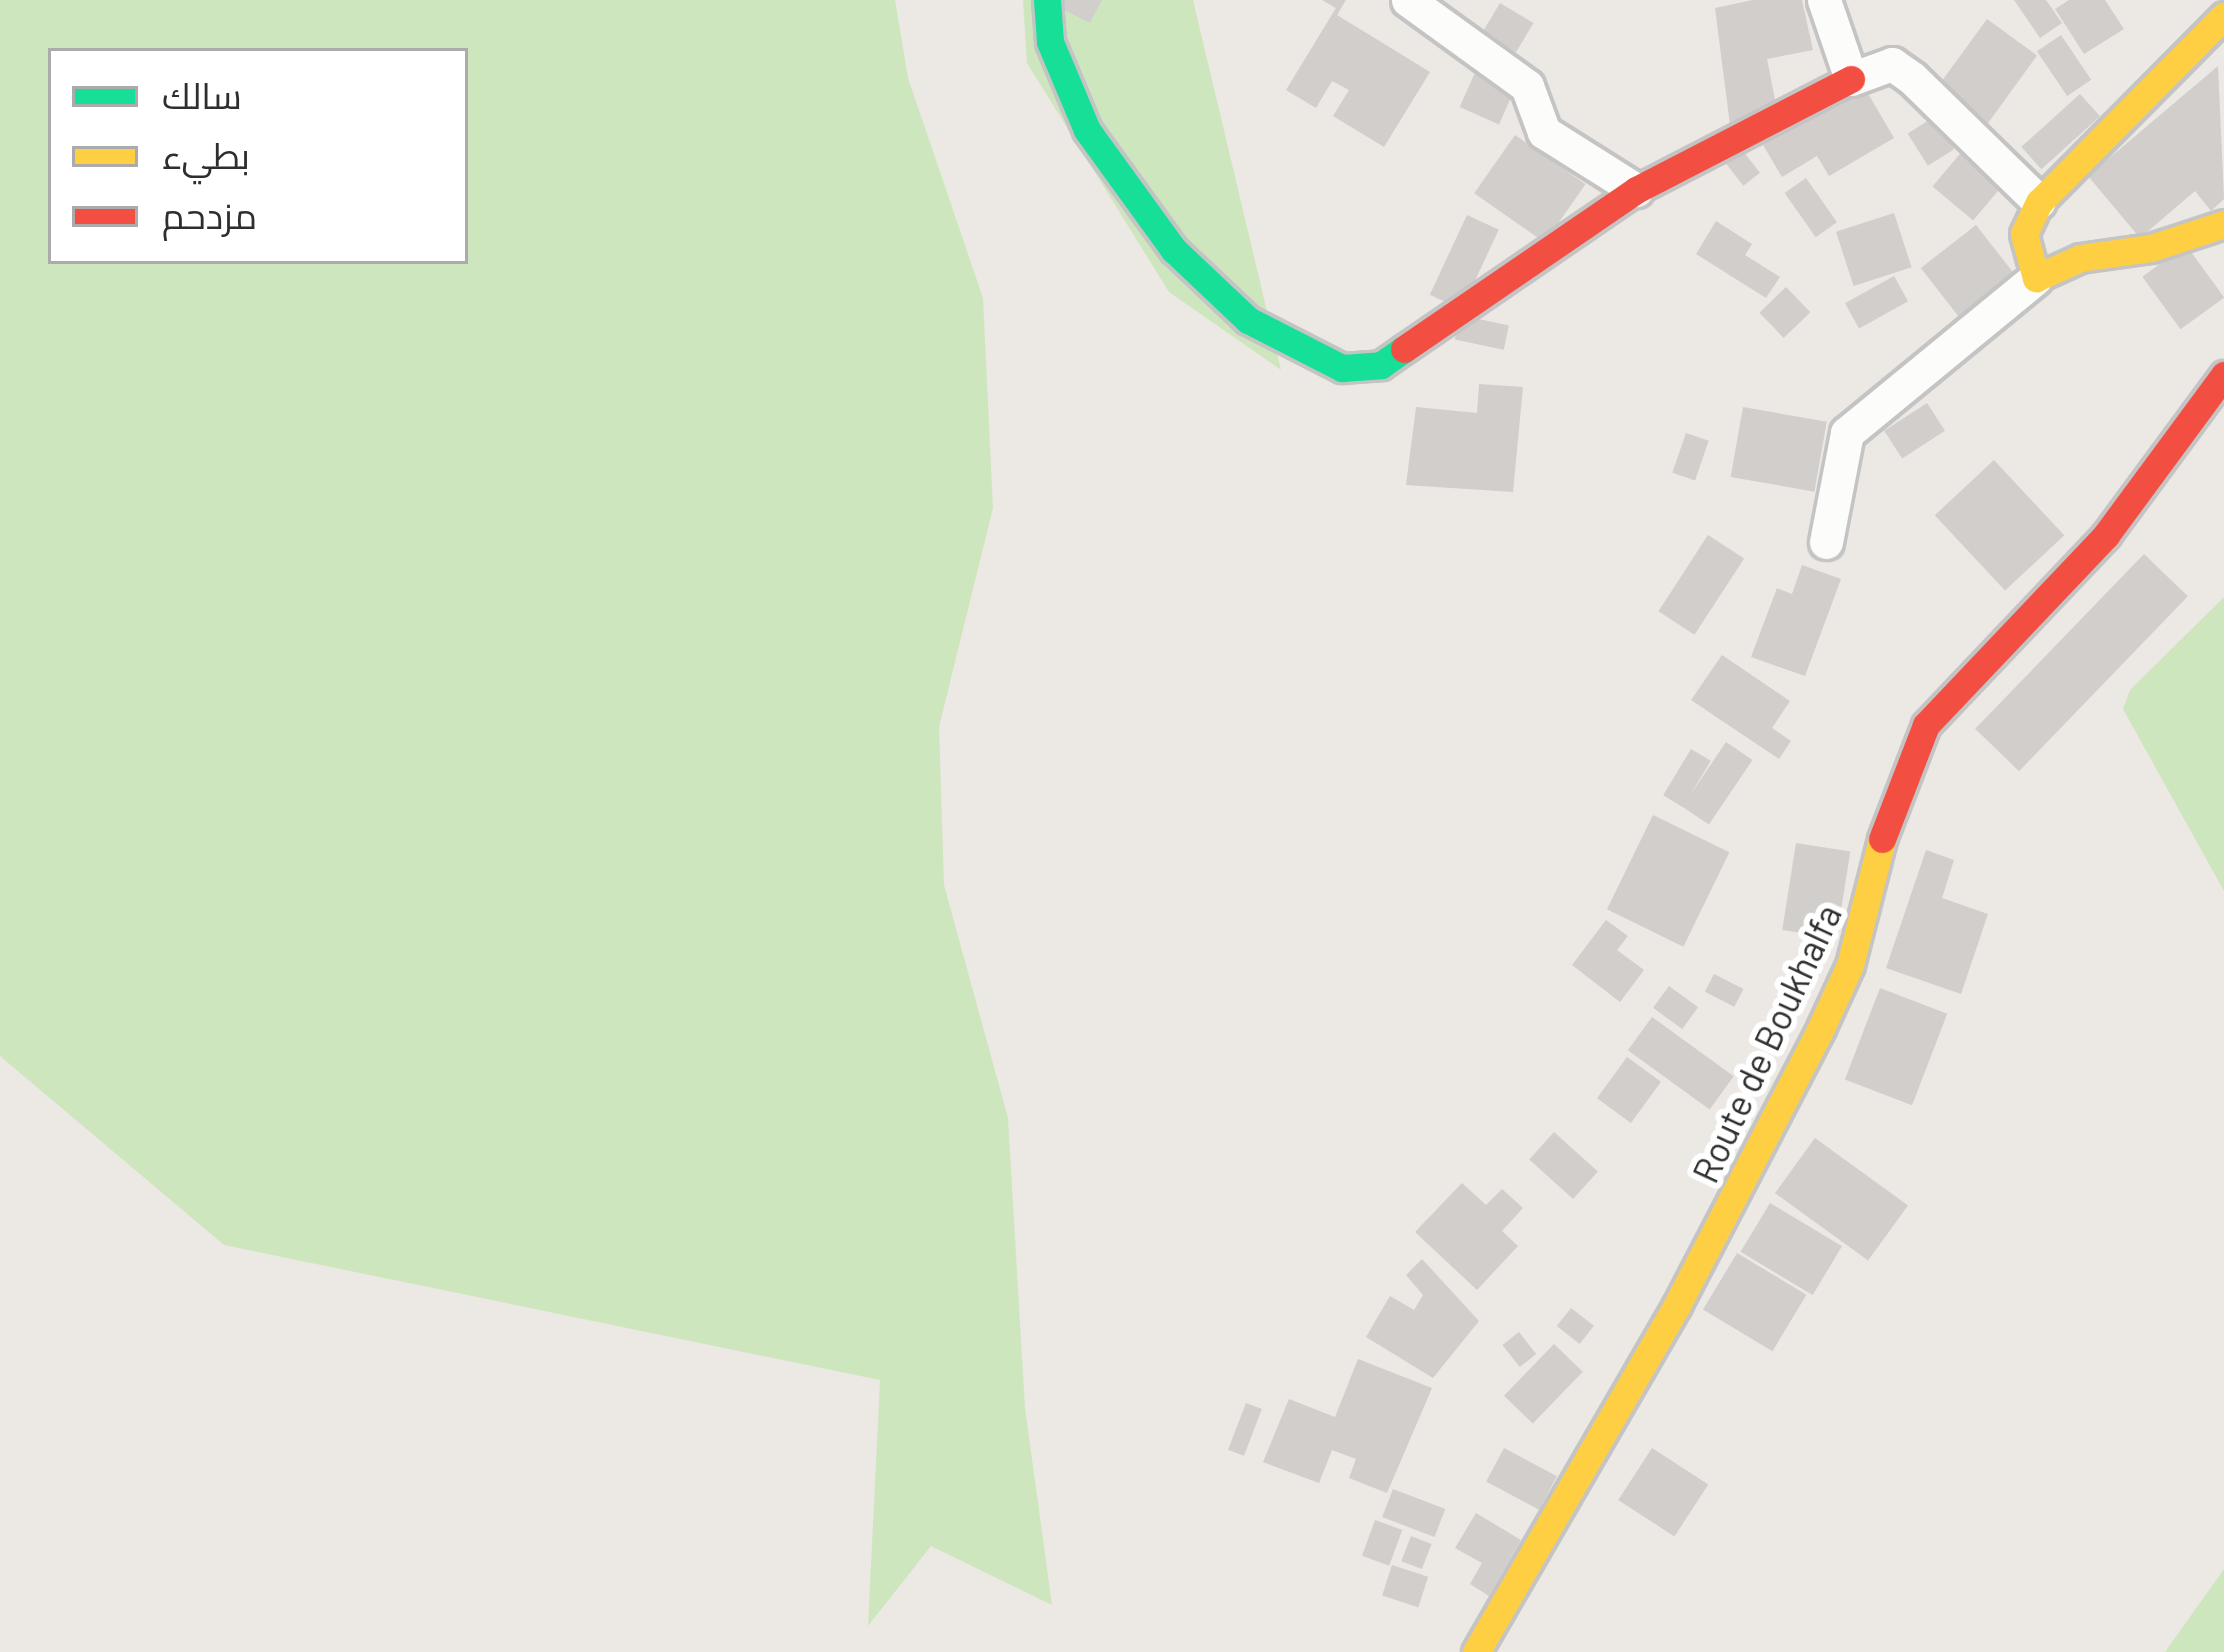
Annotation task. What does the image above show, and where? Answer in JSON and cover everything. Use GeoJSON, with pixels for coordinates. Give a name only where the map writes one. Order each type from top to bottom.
{"type":"FeatureCollection","features":[{"type":"Feature","properties":{"kind":"street"},"geometry":{"type":"LineString","coordinates":[[1047,0],[1050,42],[1087,130],[1174,250],[1248,320],[1342,368],[1381,365],[1636,190],[1851,79],[1892,64],[2039,202]]}},
{"type":"Feature","properties":{"kind":"street"},"geometry":{"type":"LineString","coordinates":[[1408,0],[1527,86],[1544,132],[1636,190]]}},
{"type":"Feature","properties":{"kind":"street"},"geometry":{"type":"LineString","coordinates":[[1824,0],[1851,79]]}},
{"type":"Feature","properties":{"kind":"street"},"geometry":{"type":"LineString","coordinates":[[2036,278],[2024,234],[2039,202],[2224,16]]}},
{"type":"Feature","properties":{"kind":"street"},"geometry":{"type":"LineString","coordinates":[[1826,542],[1847,433],[2036,278],[2080,258],[2151,248],[2224,224]]}},
{"type":"Feature","properties":{"kind":"street","name":"Route de Boukhalfa"},"geometry":{"type":"LineString","coordinates":[[1476,1652],[1677,1304],[1821,1028],[1850,965],[1874,894],[1885,826],[1926,724],[2106,535],[2224,375]]}},
{"type":"Feature","properties":{"kind":"green space"},"geometry":{"type":"Polygon","coordinates":[[[0,0],[895,0],[908,78],[983,298],[993,508],[939,727],[944,885],[1008,1118],[1025,1408],[1052,1605],[931,1546],[868,1626],[880,1380],[224,1245],[0,1056],[0,0]]]}},
{"type":"Feature","properties":{"kind":"green space"},"geometry":{"type":"Polygon","coordinates":[[[1023,0],[1193,0],[1281,370],[1169,292],[1027,63],[1023,0]]]}},
{"type":"Feature","properties":{"kind":"green space"},"geometry":{"type":"Polygon","coordinates":[[[2224,597],[2224,891],[2123,709],[2130,690],[2224,597]]]}},
{"type":"Feature","properties":{"kind":"green space"},"geometry":{"type":"Polygon","coordinates":[[[2224,1569],[2224,1652],[2165,1652],[2224,1569]]]}},
{"type":"Feature","properties":{"kind":"building"},"geometry":{"type":"Polygon","coordinates":[[[1060,0],[1102,0],[1090,23],[1056,6],[1060,0]]]}},
{"type":"Feature","properties":{"kind":"building"},"geometry":{"type":"Polygon","coordinates":[[[1322,0],[1346,0],[1337,15],[1430,72],[1384,147],[1333,116],[1349,90],[1332,81],[1316,108],[1286,90],[1336,8],[1322,0]]]}},
{"type":"Feature","properties":{"kind":"building"},"geometry":{"type":"Polygon","coordinates":[[[1753,0],[1802,0],[1813,50],[1767,59],[1778,115],[1730,125],[1715,8],[1753,0]]]}},
{"type":"Feature","properties":{"kind":"building"},"geometry":{"type":"Polygon","coordinates":[[[2014,0],[2046,0],[2062,23],[2040,38],[2014,0]]]}},
{"type":"Feature","properties":{"kind":"building"},"geometry":{"type":"Polygon","coordinates":[[[2069,0],[2105,0],[2124,29],[2084,54],[2055,9],[2069,0]]]}},
{"type":"Feature","properties":{"kind":"building"},"geometry":{"type":"Polygon","coordinates":[[[1500,3],[1533,23],[1516,52],[1482,32],[1500,3]]]}},
{"type":"Feature","properties":{"kind":"building"},"geometry":{"type":"Polygon","coordinates":[[[1987,19],[2037,55],[1984,128],[1934,92],[1987,19]]]}},
{"type":"Feature","properties":{"kind":"building"},"geometry":{"type":"Polygon","coordinates":[[[2061,35],[2091,80],[2067,96],[2037,51],[2061,35]]]}},
{"type":"Feature","properties":{"kind":"building"},"geometry":{"type":"Polygon","coordinates":[[[1478,66],[1517,83],[1499,125],[1460,107],[1478,66]]]}},
{"type":"Feature","properties":{"kind":"building"},"geometry":{"type":"Polygon","coordinates":[[[2218,66],[2224,199],[2211,211],[2195,191],[2140,238],[2088,176],[2218,66]]]}},
{"type":"Feature","properties":{"kind":"building"},"geometry":{"type":"Polygon","coordinates":[[[1863,85],[1894,138],[1829,176],[1817,156],[1782,177],[1763,145],[1863,85]]]}},
{"type":"Feature","properties":{"kind":"building"},"geometry":{"type":"Polygon","coordinates":[[[2080,94],[2100,116],[2041,169],[2021,147],[2080,94]]]}},
{"type":"Feature","properties":{"kind":"building"},"geometry":{"type":"Polygon","coordinates":[[[1934,117],[1954,149],[1928,166],[1908,133],[1934,117]]]}},
{"type":"Feature","properties":{"kind":"building"},"geometry":{"type":"Polygon","coordinates":[[[1515,135],[1585,184],[1545,242],[1474,193],[1515,135]]]}},
{"type":"Feature","properties":{"kind":"building"},"geometry":{"type":"Polygon","coordinates":[[[1739,146],[1760,173],[1743,186],[1722,159],[1739,146]]]}},
{"type":"Feature","properties":{"kind":"building"},"geometry":{"type":"Polygon","coordinates":[[[1964,149],[2005,183],[1973,221],[1933,187],[1964,149]]]}},
{"type":"Feature","properties":{"kind":"building"},"geometry":{"type":"Polygon","coordinates":[[[1806,178],[1837,222],[1816,237],[1785,193],[1806,178]]]}},
{"type":"Feature","properties":{"kind":"building"},"geometry":{"type":"Polygon","coordinates":[[[1894,213],[1912,267],[1854,286],[1836,232],[1894,213]]]}},
{"type":"Feature","properties":{"kind":"building"},"geometry":{"type":"Polygon","coordinates":[[[1467,215],[1499,230],[1462,310],[1430,295],[1467,215]]]}},
{"type":"Feature","properties":{"kind":"building"},"geometry":{"type":"Polygon","coordinates":[[[1716,221],[1752,244],[1745,255],[1780,277],[1766,298],[1696,254],[1716,221]]]}},
{"type":"Feature","properties":{"kind":"building"},"geometry":{"type":"Polygon","coordinates":[[[1976,225],[2018,279],[1963,322],[1921,268],[1976,225]]]}},
{"type":"Feature","properties":{"kind":"building"},"geometry":{"type":"Polygon","coordinates":[[[2186,245],[2224,298],[2181,329],[2142,277],[2186,245]]]}},
{"type":"Feature","properties":{"kind":"building"},"geometry":{"type":"Polygon","coordinates":[[[1894,276],[1908,301],[1859,329],[1845,303],[1894,276]]]}},
{"type":"Feature","properties":{"kind":"building"},"geometry":{"type":"Polygon","coordinates":[[[1786,287],[1810,312],[1784,338],[1759,313],[1786,287]]]}},
{"type":"Feature","properties":{"kind":"building"},"geometry":{"type":"Polygon","coordinates":[[[1460,315],[1509,325],[1504,350],[1455,339],[1460,315]]]}},
{"type":"Feature","properties":{"kind":"building"},"geometry":{"type":"Polygon","coordinates":[[[1479,384],[1523,387],[1513,492],[1406,485],[1416,407],[1477,413],[1479,384]]]}},
{"type":"Feature","properties":{"kind":"building"},"geometry":{"type":"Polygon","coordinates":[[[1927,403],[1945,431],[1902,458],[1884,431],[1927,403]]]}},
{"type":"Feature","properties":{"kind":"building"},"geometry":{"type":"Polygon","coordinates":[[[1743,407],[1827,422],[1814,492],[1731,477],[1743,407]]]}},
{"type":"Feature","properties":{"kind":"building"},"geometry":{"type":"Polygon","coordinates":[[[1686,433],[1709,441],[1695,481],[1672,473],[1686,433]]]}},
{"type":"Feature","properties":{"kind":"building"},"geometry":{"type":"Polygon","coordinates":[[[1994,460],[2064,535],[2005,591],[1935,515],[1994,460]]]}},
{"type":"Feature","properties":{"kind":"building"},"geometry":{"type":"Polygon","coordinates":[[[1708,535],[1744,558],[1695,635],[1658,611],[1708,535]]]}},
{"type":"Feature","properties":{"kind":"building"},"geometry":{"type":"Polygon","coordinates":[[[2144,554],[2188,596],[2019,771],[1975,729],[2144,554]]]}},
{"type":"Feature","properties":{"kind":"building"},"geometry":{"type":"Polygon","coordinates":[[[1802,565],[1841,579],[1805,676],[1751,657],[1777,588],[1792,594],[1802,565]]]}},
{"type":"Feature","properties":{"kind":"building"},"geometry":{"type":"Polygon","coordinates":[[[1722,655],[1790,701],[1772,728],[1791,741],[1779,759],[1691,700],[1722,655]]]}},
{"type":"Feature","properties":{"kind":"building"},"geometry":{"type":"Polygon","coordinates":[[[1726,742],[1753,760],[1709,825],[1682,807],[1726,742]]]}},
{"type":"Feature","properties":{"kind":"building"},"geometry":{"type":"Polygon","coordinates":[[[1691,749],[1711,761],[1683,807],[1663,795],[1691,749]]]}},
{"type":"Feature","properties":{"kind":"building"},"geometry":{"type":"Polygon","coordinates":[[[1653,815],[1729,852],[1683,947],[1607,909],[1653,815]]]}},
{"type":"Feature","properties":{"kind":"building"},"geometry":{"type":"Polygon","coordinates":[[[1796,843],[1850,852],[1837,939],[1782,930],[1796,843]]]}},
{"type":"Feature","properties":{"kind":"building"},"geometry":{"type":"Polygon","coordinates":[[[1926,850],[1954,860],[1942,898],[1988,914],[1961,994],[1886,968],[1926,850]]]}},
{"type":"Feature","properties":{"kind":"building"},"geometry":{"type":"Polygon","coordinates":[[[1606,920],[1628,936],[1617,950],[1644,970],[1620,1002],[1572,965],[1606,920]]]}},
{"type":"Feature","properties":{"kind":"building"},"geometry":{"type":"Polygon","coordinates":[[[1714,974],[1743,989],[1734,1007],[1705,992],[1714,974]]]}},
{"type":"Feature","properties":{"kind":"building"},"geometry":{"type":"Polygon","coordinates":[[[1669,986],[1698,1007],[1682,1029],[1653,1008],[1669,986]]]}},
{"type":"Feature","properties":{"kind":"building"},"geometry":{"type":"Polygon","coordinates":[[[1880,988],[1947,1014],[1912,1105],[1845,1079],[1880,988]]]}},
{"type":"Feature","properties":{"kind":"building"},"geometry":{"type":"Polygon","coordinates":[[[1652,1017],[1734,1076],[1710,1110],[1628,1050],[1652,1017]]]}},
{"type":"Feature","properties":{"kind":"building"},"geometry":{"type":"Polygon","coordinates":[[[1627,1057],[1661,1082],[1631,1123],[1597,1098],[1627,1057]]]}},
{"type":"Feature","properties":{"kind":"building"},"geometry":{"type":"Polygon","coordinates":[[[1554,1132],[1598,1171],[1573,1199],[1529,1159],[1554,1132]]]}},
{"type":"Feature","properties":{"kind":"building"},"geometry":{"type":"Polygon","coordinates":[[[1815,1138],[1908,1206],[1868,1261],[1775,1193],[1815,1138]]]}},
{"type":"Feature","properties":{"kind":"building"},"geometry":{"type":"Polygon","coordinates":[[[1462,1183],[1486,1205],[1502,1189],[1523,1208],[1502,1231],[1518,1246],[1477,1290],[1415,1232],[1462,1183]]]}},
{"type":"Feature","properties":{"kind":"building"},"geometry":{"type":"Polygon","coordinates":[[[1770,1203],[1842,1246],[1813,1295],[1741,1252],[1770,1203]]]}},
{"type":"Feature","properties":{"kind":"building"},"geometry":{"type":"Polygon","coordinates":[[[1737,1253],[1806,1295],[1772,1351],[1703,1310],[1737,1253]]]}},
{"type":"Feature","properties":{"kind":"building"},"geometry":{"type":"Polygon","coordinates":[[[1422,1259],[1479,1321],[1433,1378],[1366,1337],[1390,1296],[1414,1310],[1423,1295],[1406,1275],[1422,1259]]]}},
{"type":"Feature","properties":{"kind":"building"},"geometry":{"type":"Polygon","coordinates":[[[1571,1308],[1594,1326],[1580,1344],[1557,1326],[1571,1308]]]}},
{"type":"Feature","properties":{"kind":"building"},"geometry":{"type":"Polygon","coordinates":[[[1519,1332],[1536,1354],[1520,1367],[1502,1345],[1519,1332]]]}},
{"type":"Feature","properties":{"kind":"building"},"geometry":{"type":"Polygon","coordinates":[[[1554,1344],[1583,1372],[1533,1424],[1504,1396],[1554,1344]]]}},
{"type":"Feature","properties":{"kind":"building"},"geometry":{"type":"Polygon","coordinates":[[[1358,1359],[1432,1388],[1387,1493],[1349,1478],[1356,1459],[1332,1450],[1319,1483],[1263,1462],[1289,1399],[1335,1417],[1358,1359]]]}},
{"type":"Feature","properties":{"kind":"building"},"geometry":{"type":"Polygon","coordinates":[[[1246,1403],[1262,1409],[1244,1456],[1228,1450],[1246,1403]]]}},
{"type":"Feature","properties":{"kind":"building"},"geometry":{"type":"Polygon","coordinates":[[[1504,1448],[1557,1476],[1539,1510],[1486,1482],[1504,1448]]]}},
{"type":"Feature","properties":{"kind":"building"},"geometry":{"type":"Polygon","coordinates":[[[1652,1448],[1708,1484],[1674,1536],[1618,1500],[1652,1448]]]}},
{"type":"Feature","properties":{"kind":"building"},"geometry":{"type":"Polygon","coordinates":[[[1393,1489],[1445,1509],[1435,1537],[1382,1517],[1393,1489]]]}},
{"type":"Feature","properties":{"kind":"building"},"geometry":{"type":"Polygon","coordinates":[[[1476,1513],[1521,1540],[1489,1596],[1470,1584],[1482,1563],[1455,1548],[1476,1513]]]}},
{"type":"Feature","properties":{"kind":"building"},"geometry":{"type":"Polygon","coordinates":[[[1375,1520],[1402,1530],[1389,1566],[1362,1556],[1375,1520]]]}},
{"type":"Feature","properties":{"kind":"building"},"geometry":{"type":"Polygon","coordinates":[[[1411,1536],[1432,1544],[1422,1569],[1401,1561],[1411,1536]]]}},
{"type":"Feature","properties":{"kind":"building"},"geometry":{"type":"Polygon","coordinates":[[[1392,1565],[1428,1577],[1418,1607],[1382,1595],[1392,1565]]]}},
{"type":"Feature","properties":{"kind":"traffic: fast"},"geometry":{"type":"LineString","coordinates":[[1047,0],[1050,42],[1087,130],[1174,250],[1248,320],[1342,368],[1381,365],[1404,349]]}},
{"type":"Feature","properties":{"kind":"traffic: slow"},"geometry":{"type":"LineString","coordinates":[[2224,16],[2039,202],[2024,234],[2036,278],[2080,258],[2151,248],[2224,224]]}},
{"type":"Feature","properties":{"kind":"traffic: slow"},"geometry":{"type":"LineString","coordinates":[[1476,1652],[1677,1305],[1821,1028],[1850,965],[1882,839]]}},
{"type":"Feature","properties":{"kind":"traffic: jam"},"geometry":{"type":"LineString","coordinates":[[1404,349],[1636,190],[1851,79]]}},
{"type":"Feature","properties":{"kind":"traffic: jam"},"geometry":{"type":"LineString","coordinates":[[1882,839],[1926,725],[2106,535],[2224,375]]}}]}
